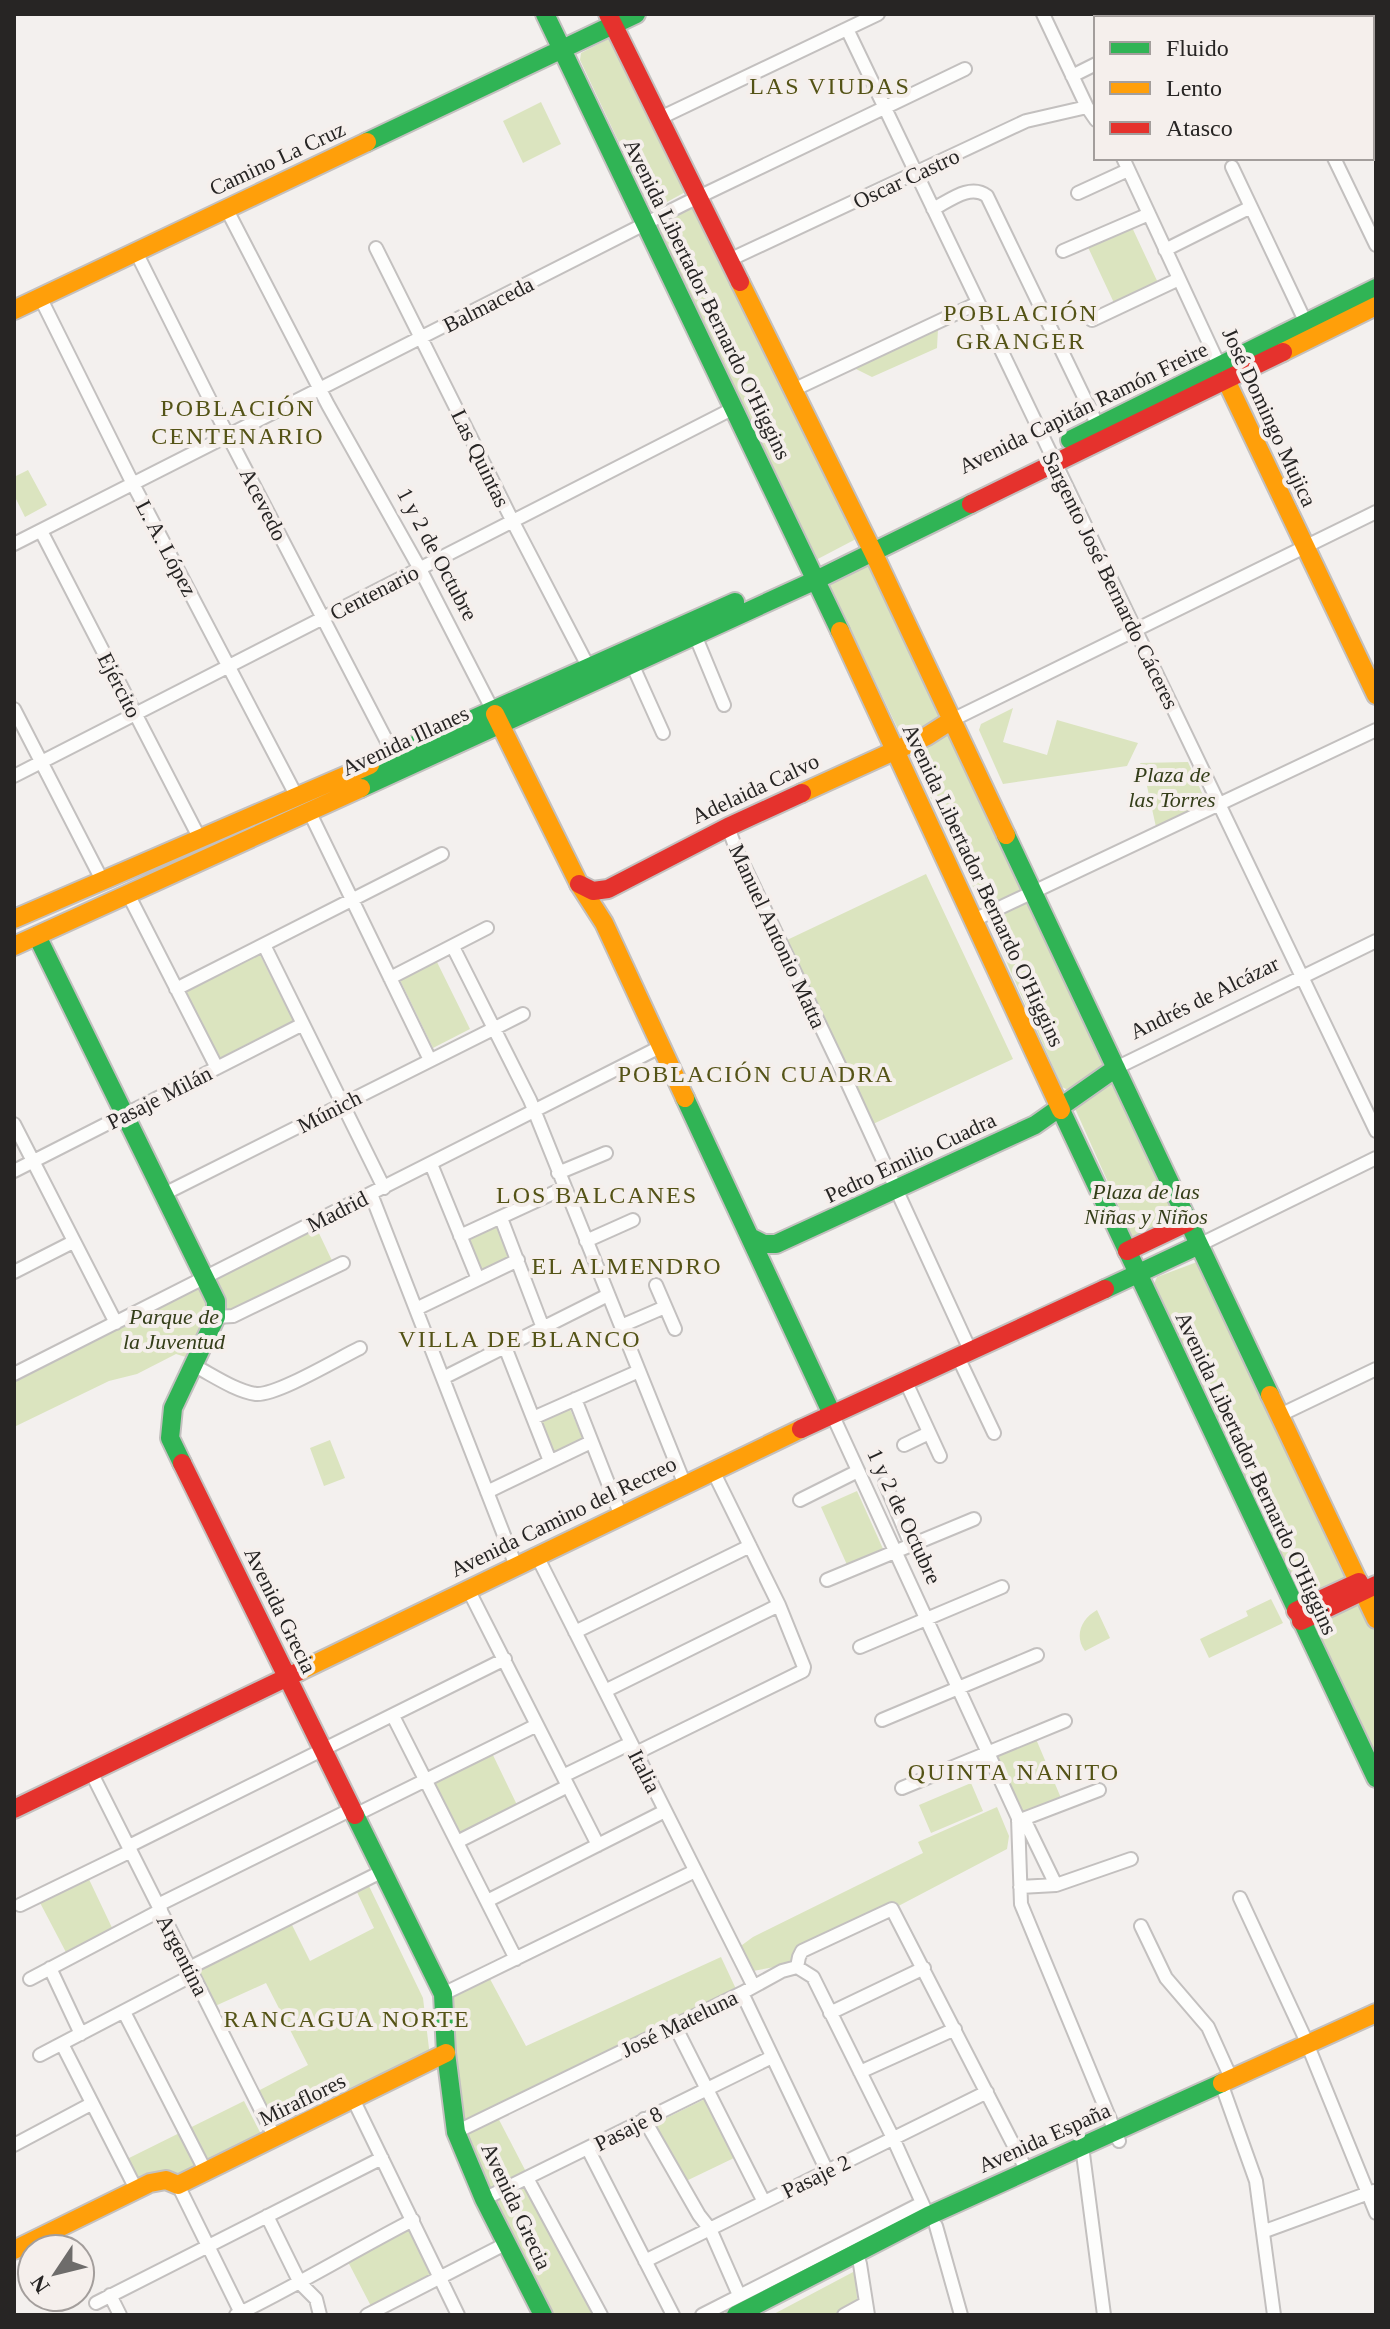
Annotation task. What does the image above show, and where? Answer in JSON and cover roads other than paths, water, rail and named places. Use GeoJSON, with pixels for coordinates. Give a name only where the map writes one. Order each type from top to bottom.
{"type":"FeatureCollection","features":[{"type":"Feature","properties":{"kind":"main road","name":"Avenida Libertador Bernardo O'Higgins"},"geometry":{"type":"LineString","coordinates":[[545,14],[814,574],[1137,1275],[1376,1778]]}},
{"type":"Feature","properties":{"kind":"main road","name":"Camino La Cruz"},"geometry":{"type":"LineString","coordinates":[[14,310],[561,51],[611,20],[636,14]]}},
{"type":"Feature","properties":{"kind":"main road","name":"Avenida Libertador Bernardo O'Higgins"},"geometry":{"type":"LineString","coordinates":[[611,20],[870,546],[1280,1415],[1366,1586],[1376,1619]]}},
{"type":"Feature","properties":{"kind":"main road","name":"Avenida Capitán Ramón Freire"},"geometry":{"type":"LineString","coordinates":[[814,574],[1222,373],[1306,323],[1376,288]]}},
{"type":"Feature","properties":{"kind":"main road","name":"Avenida Capitán Ramón Freire"},"geometry":{"type":"LineString","coordinates":[[1051,456],[1098,426],[1376,306]]}},
{"type":"Feature","properties":{"kind":"main road","name":"José Domingo Mujica"},"geometry":{"type":"LineString","coordinates":[[1222,373],[1376,695]]}},
{"type":"Feature","properties":{"kind":"main road","name":"Avenida Illanes"},"geometry":{"type":"LineString","coordinates":[[14,946],[128,894],[394,755],[632,664],[814,574]]}},
{"type":"Feature","properties":{"kind":"main road","name":"Avenida Illanes"},"geometry":{"type":"LineString","coordinates":[[14,919],[200,839],[303,804],[496,716],[589,668],[814,574]]}},
{"type":"Feature","properties":{"kind":"main road","name":"1 y 2 de Octubre"},"geometry":{"type":"LineString","coordinates":[[496,716],[579,884],[604,923],[832,1414]]}},
{"type":"Feature","properties":{"kind":"main road","name":"Adelaida Calvo"},"geometry":{"type":"LineString","coordinates":[[608,889],[728,827],[927,736],[952,720]]}},
{"type":"Feature","properties":{"kind":"main road"},"geometry":{"type":"LineString","coordinates":[[94,884],[97,908]]}},
{"type":"Feature","properties":{"kind":"main road"},"geometry":{"type":"LineString","coordinates":[[579,884],[593,891],[608,889],[602,904],[604,923]]}},
{"type":"Feature","properties":{"kind":"main road"},"geometry":{"type":"LineString","coordinates":[[51,903],[37,924],[37,936],[206,1277],[216,1301],[216,1317]]}},
{"type":"Feature","properties":{"kind":"main road","name":"Andrés de Alcázar"},"geometry":{"type":"LineString","coordinates":[[1061,1108],[1116,1068]]}},
{"type":"Feature","properties":{"kind":"main road","name":"Pedro Emilio Cuadra"},"geometry":{"type":"LineString","coordinates":[[776,1244],[1035,1125],[1061,1108]]}},
{"type":"Feature","properties":{"kind":"main road"},"geometry":{"type":"LineString","coordinates":[[1127,1251],[1188,1222]]}},
{"type":"Feature","properties":{"kind":"main road"},"geometry":{"type":"LineString","coordinates":[[752,1238],[764,1244],[776,1244]]}},
{"type":"Feature","properties":{"kind":"main road"},"geometry":{"type":"LineString","coordinates":[[765,1267],[776,1244]]}},
{"type":"Feature","properties":{"kind":"main road","name":"Avenida Camino del Recreo"},"geometry":{"type":"LineString","coordinates":[[14,1809],[832,1414],[1199,1245]]}},
{"type":"Feature","properties":{"kind":"main road","name":"Avenida Grecia"},"geometry":{"type":"LineString","coordinates":[[216,1317],[173,1408],[170,1438],[443,1994],[446,2053],[456,2132],[484,2199],[539,2313]]}},
{"type":"Feature","properties":{"kind":"main road"},"geometry":{"type":"LineString","coordinates":[[1299,1616],[1366,1586]]}},
{"type":"Feature","properties":{"kind":"main road","name":"Avenida España"},"geometry":{"type":"LineString","coordinates":[[1309,2050],[1376,2013]]}},
{"type":"Feature","properties":{"kind":"main road","name":"Avenida España"},"geometry":{"type":"LineString","coordinates":[[929,2215],[1084,2151],[1309,2050],[1376,2026]]}},
{"type":"Feature","properties":{"kind":"main road","name":"Miraflores"},"geometry":{"type":"LineString","coordinates":[[40,2233],[161,2180],[178,2185],[354,2101],[446,2053]]}},
{"type":"Feature","properties":{"kind":"main road","name":"Avenida España"},"geometry":{"type":"LineString","coordinates":[[760,2315],[929,2215],[1027,2171],[1084,2151]]}},
{"type":"Feature","properties":{"kind":"main road","name":"Avenida España"},"geometry":{"type":"LineString","coordinates":[[736,2315],[858,2258]]}},
{"type":"Feature","properties":{"kind":"street"},"geometry":{"type":"LineString","coordinates":[[660,118],[878,14]]}},
{"type":"Feature","properties":{"kind":"street"},"geometry":{"type":"LineString","coordinates":[[1043,14],[1094,117]]}},
{"type":"Feature","properties":{"kind":"street","name":"Sargento José Bernardo Cáceres"},"geometry":{"type":"LineString","coordinates":[[847,29],[1376,1131]]}},
{"type":"Feature","properties":{"kind":"street"},"geometry":{"type":"LineString","coordinates":[[1072,76],[1094,65]]}},
{"type":"Feature","properties":{"kind":"street","name":"Balmaceda"},"geometry":{"type":"LineString","coordinates":[[14,544],[698,197],[965,69]]}},
{"type":"Feature","properties":{"kind":"street","name":"Oscar Castro"},"geometry":{"type":"LineString","coordinates":[[729,260],[1026,121],[1087,107]]}},
{"type":"Feature","properties":{"kind":"street"},"geometry":{"type":"LineString","coordinates":[[1335,160],[1376,245]]}},
{"type":"Feature","properties":{"kind":"street"},"geometry":{"type":"LineString","coordinates":[[1078,193],[1125,162]]}},
{"type":"Feature","properties":{"kind":"street","name":"José Domingo Mujica"},"geometry":{"type":"LineString","coordinates":[[1125,162],[1222,373]]}},
{"type":"Feature","properties":{"kind":"street"},"geometry":{"type":"LineString","coordinates":[[1232,167],[1306,323]]}},
{"type":"Feature","properties":{"kind":"street"},"geometry":{"type":"LineString","coordinates":[[933,209],[972,190],[987,196],[1098,426]]}},
{"type":"Feature","properties":{"kind":"street"},"geometry":{"type":"LineString","coordinates":[[1165,250],[1251,207]]}},
{"type":"Feature","properties":{"kind":"street","name":"1 y 2 de Octubre"},"geometry":{"type":"LineString","coordinates":[[226,208],[496,716]]}},
{"type":"Feature","properties":{"kind":"street"},"geometry":{"type":"LineString","coordinates":[[1063,251],[1149,214]]}},
{"type":"Feature","properties":{"kind":"street","name":"Las Quintas"},"geometry":{"type":"LineString","coordinates":[[376,248],[589,668]]}},
{"type":"Feature","properties":{"kind":"street","name":"Acevedo"},"geometry":{"type":"LineString","coordinates":[[136,252],[394,755]]}},
{"type":"Feature","properties":{"kind":"street"},"geometry":{"type":"LineString","coordinates":[[1092,320],[1179,279]]}},
{"type":"Feature","properties":{"kind":"street","name":"L. A. López"},"geometry":{"type":"LineString","coordinates":[[40,297],[133,484],[303,804],[430,1060]]}},
{"type":"Feature","properties":{"kind":"street"},"geometry":{"type":"LineString","coordinates":[[793,390],[978,303]]}},
{"type":"Feature","properties":{"kind":"street","name":"Centenario"},"geometry":{"type":"LineString","coordinates":[[14,776],[734,408]]}},
{"type":"Feature","properties":{"kind":"street"},"geometry":{"type":"LineString","coordinates":[[952,720],[1376,512]]}},
{"type":"Feature","properties":{"kind":"street","name":"Ejército"},"geometry":{"type":"LineString","coordinates":[[41,531],[200,839]]}},
{"type":"Feature","properties":{"kind":"street"},"geometry":{"type":"LineString","coordinates":[[695,635],[724,705]]}},
{"type":"Feature","properties":{"kind":"street"},"geometry":{"type":"LineString","coordinates":[[632,664],[663,733]]}},
{"type":"Feature","properties":{"kind":"street"},"geometry":{"type":"LineString","coordinates":[[14,709],[41,762],[94,884]]}},
{"type":"Feature","properties":{"kind":"street"},"geometry":{"type":"LineString","coordinates":[[974,920],[1376,730]]}},
{"type":"Feature","properties":{"kind":"street","name":"Manuel Antonio Matta"},"geometry":{"type":"LineString","coordinates":[[728,827],[897,1189],[994,1433]]}},
{"type":"Feature","properties":{"kind":"street"},"geometry":{"type":"LineString","coordinates":[[176,989],[442,854]]}},
{"type":"Feature","properties":{"kind":"street"},"geometry":{"type":"LineString","coordinates":[[128,894],[217,1068]]}},
{"type":"Feature","properties":{"kind":"street"},"geometry":{"type":"LineString","coordinates":[[390,978],[487,928]]}},
{"type":"Feature","properties":{"kind":"street","name":"Andrés de Alcázar"},"geometry":{"type":"LineString","coordinates":[[1116,1068],[1376,941]]}},
{"type":"Feature","properties":{"kind":"street"},"geometry":{"type":"LineString","coordinates":[[264,945],[384,1188]]}},
{"type":"Feature","properties":{"kind":"street"},"geometry":{"type":"LineString","coordinates":[[453,947],[533,1111],[685,1485]]}},
{"type":"Feature","properties":{"kind":"street","name":"Múnich"},"geometry":{"type":"LineString","coordinates":[[164,1194],[523,1014]]}},
{"type":"Feature","properties":{"kind":"street","name":"Pasaje Milán"},"geometry":{"type":"LineString","coordinates":[[14,1171],[303,1024]]}},
{"type":"Feature","properties":{"kind":"street","name":"Madrid"},"geometry":{"type":"LineString","coordinates":[[14,1374],[660,1047]]}},
{"type":"Feature","properties":{"kind":"street"},"geometry":{"type":"LineString","coordinates":[[14,1124],[116,1323]]}},
{"type":"Feature","properties":{"kind":"street"},"geometry":{"type":"LineString","coordinates":[[558,1173],[606,1153]]}},
{"type":"Feature","properties":{"kind":"street"},"geometry":{"type":"LineString","coordinates":[[1199,1245],[1376,1158]]}},
{"type":"Feature","properties":{"kind":"street"},"geometry":{"type":"LineString","coordinates":[[431,1164],[478,1279]]}},
{"type":"Feature","properties":{"kind":"street"},"geometry":{"type":"LineString","coordinates":[[460,1236],[564,1188]]}},
{"type":"Feature","properties":{"kind":"street"},"geometry":{"type":"LineString","coordinates":[[371,1194],[516,1566]]}},
{"type":"Feature","properties":{"kind":"street"},"geometry":{"type":"LineString","coordinates":[[501,1218],[543,1328]]}},
{"type":"Feature","properties":{"kind":"street"},"geometry":{"type":"LineString","coordinates":[[586,1241],[633,1220]]}},
{"type":"Feature","properties":{"kind":"street"},"geometry":{"type":"LineString","coordinates":[[14,1272],[73,1242]]}},
{"type":"Feature","properties":{"kind":"street"},"geometry":{"type":"LineString","coordinates":[[416,1309],[518,1260]]}},
{"type":"Feature","properties":{"kind":"street"},"geometry":{"type":"LineString","coordinates":[[216,1317],[233,1316],[343,1263]]}},
{"type":"Feature","properties":{"kind":"street"},"geometry":{"type":"LineString","coordinates":[[656,1285],[675,1329]]}},
{"type":"Feature","properties":{"kind":"street"},"geometry":{"type":"LineString","coordinates":[[443,1378],[608,1295]]}},
{"type":"Feature","properties":{"kind":"street"},"geometry":{"type":"LineString","coordinates":[[621,1326],[665,1307]]}},
{"type":"Feature","properties":{"kind":"street"},"geometry":{"type":"LineString","coordinates":[[505,1347],[550,1461]]}},
{"type":"Feature","properties":{"kind":"street"},"geometry":{"type":"LineString","coordinates":[[193,1365],[259,1394],[282,1387],[360,1348]]}},
{"type":"Feature","properties":{"kind":"street"},"geometry":{"type":"LineString","coordinates":[[1280,1415],[1376,1369]]}},
{"type":"Feature","properties":{"kind":"street"},"geometry":{"type":"LineString","coordinates":[[533,1418],[639,1371]]}},
{"type":"Feature","properties":{"kind":"street"},"geometry":{"type":"LineString","coordinates":[[905,1380],[940,1456]]}},
{"type":"Feature","properties":{"kind":"street"},"geometry":{"type":"LineString","coordinates":[[575,1399],[621,1516]]}},
{"type":"Feature","properties":{"kind":"street","name":"1 y 2 de Octubre"},"geometry":{"type":"LineString","coordinates":[[832,1414],[1021,1820],[1020,1887],[1023,1909],[1117,2136]]}},
{"type":"Feature","properties":{"kind":"street"},"geometry":{"type":"LineString","coordinates":[[904,1445],[929,1433]]}},
{"type":"Feature","properties":{"kind":"street"},"geometry":{"type":"LineString","coordinates":[[487,1492],[591,1442]]}},
{"type":"Feature","properties":{"kind":"street"},"geometry":{"type":"LineString","coordinates":[[457,1842],[565,1781],[803,1671],[779,1605],[713,1471]]}},
{"type":"Feature","properties":{"kind":"street"},"geometry":{"type":"LineString","coordinates":[[800,1500],[858,1471]]}},
{"type":"Feature","properties":{"kind":"street"},"geometry":{"type":"LineString","coordinates":[[885,1483],[911,1545]]}},
{"type":"Feature","properties":{"kind":"street"},"geometry":{"type":"LineString","coordinates":[[827,1580],[974,1519]]}},
{"type":"Feature","properties":{"kind":"street"},"geometry":{"type":"LineString","coordinates":[[575,1632],[750,1546]]}},
{"type":"Feature","properties":{"kind":"street","name":"Italia"},"geometry":{"type":"LineString","coordinates":[[537,1556],[695,1871],[747,1989],[772,2057],[827,2171]]}},
{"type":"Feature","properties":{"kind":"street"},"geometry":{"type":"LineString","coordinates":[[860,1647],[1002,1587]]}},
{"type":"Feature","properties":{"kind":"street"},"geometry":{"type":"LineString","coordinates":[[468,1589],[598,1845]]}},
{"type":"Feature","properties":{"kind":"street"},"geometry":{"type":"LineString","coordinates":[[605,1691],[779,1605]]}},
{"type":"Feature","properties":{"kind":"street"},"geometry":{"type":"LineString","coordinates":[[882,1720],[1037,1655]]}},
{"type":"Feature","properties":{"kind":"street"},"geometry":{"type":"LineString","coordinates":[[20,1905],[505,1659]]}},
{"type":"Feature","properties":{"kind":"street"},"geometry":{"type":"LineString","coordinates":[[393,1716],[516,1959]]}},
{"type":"Feature","properties":{"kind":"street"},"geometry":{"type":"LineString","coordinates":[[902,1788],[1065,1721]]}},
{"type":"Feature","properties":{"kind":"street"},"geometry":{"type":"LineString","coordinates":[[30,1979],[159,1908],[537,1725]]}},
{"type":"Feature","properties":{"kind":"street","name":"Argentina"},"geometry":{"type":"LineString","coordinates":[[91,1772],[275,2138]]}},
{"type":"Feature","properties":{"kind":"street"},"geometry":{"type":"LineString","coordinates":[[1056,1885],[1021,1820],[1099,1790]]}},
{"type":"Feature","properties":{"kind":"street"},"geometry":{"type":"LineString","coordinates":[[487,1901],[665,1811]]}},
{"type":"Feature","properties":{"kind":"street"},"geometry":{"type":"LineString","coordinates":[[1020,1887],[1056,1885],[1131,1859]]}},
{"type":"Feature","properties":{"kind":"street"},"geometry":{"type":"LineString","coordinates":[[40,2055],[383,1871]]}},
{"type":"Feature","properties":{"kind":"street"},"geometry":{"type":"LineString","coordinates":[[443,1994],[695,1871]]}},
{"type":"Feature","properties":{"kind":"street"},"geometry":{"type":"LineString","coordinates":[[1240,1898],[1372,2191],[1376,2213]]}},
{"type":"Feature","properties":{"kind":"street","name":"José Mateluna"},"geometry":{"type":"LineString","coordinates":[[456,2132],[797,1967],[802,1951],[892,1909],[924,1968]]}},
{"type":"Feature","properties":{"kind":"street"},"geometry":{"type":"LineString","coordinates":[[1141,1926],[1166,1978],[1208,2027],[1252,2165],[1265,2231],[1274,2315]]}},
{"type":"Feature","properties":{"kind":"street"},"geometry":{"type":"LineString","coordinates":[[797,1967],[813,1977],[893,2138],[929,2215],[961,2315]]}},
{"type":"Feature","properties":{"kind":"street"},"geometry":{"type":"LineString","coordinates":[[50,1968],[81,2034]]}},
{"type":"Feature","properties":{"kind":"street"},"geometry":{"type":"LineString","coordinates":[[830,2013],[924,1968],[1027,2171]]}},
{"type":"Feature","properties":{"kind":"street"},"geometry":{"type":"LineString","coordinates":[[124,2012],[206,2172]]}},
{"type":"Feature","properties":{"kind":"street"},"geometry":{"type":"LineString","coordinates":[[675,2026],[764,2202]]}},
{"type":"Feature","properties":{"kind":"street"},"geometry":{"type":"LineString","coordinates":[[860,2072],[955,2029]]}},
{"type":"Feature","properties":{"kind":"street"},"geometry":{"type":"LineString","coordinates":[[62,2044],[136,2189]]}},
{"type":"Feature","properties":{"kind":"street","name":"Pasaje 8"},"geometry":{"type":"LineString","coordinates":[[484,2199],[772,2057]]}},
{"type":"Feature","properties":{"kind":"street","name":"Pasaje 2"},"geometry":{"type":"LineString","coordinates":[[645,2261],[987,2092]]}},
{"type":"Feature","properties":{"kind":"street"},"geometry":{"type":"LineString","coordinates":[[354,2101],[458,2315]]}},
{"type":"Feature","properties":{"kind":"street"},"geometry":{"type":"LineString","coordinates":[[14,2145],[91,2104]]}},
{"type":"Feature","properties":{"kind":"street"},"geometry":{"type":"LineString","coordinates":[[644,2119],[710,2229],[739,2295]]}},
{"type":"Feature","properties":{"kind":"street"},"geometry":{"type":"LineString","coordinates":[[588,2149],[673,2315]]}},
{"type":"Feature","properties":{"kind":"street"},"geometry":{"type":"LineString","coordinates":[[1084,2151],[1104,2315]]}},
{"type":"Feature","properties":{"kind":"street"},"geometry":{"type":"LineString","coordinates":[[96,2303],[382,2158]]}},
{"type":"Feature","properties":{"kind":"street"},"geometry":{"type":"LineString","coordinates":[[527,2178],[601,2315]]}},
{"type":"Feature","properties":{"kind":"street"},"geometry":{"type":"LineString","coordinates":[[178,2185],[240,2314],[413,2220]]}},
{"type":"Feature","properties":{"kind":"street"},"geometry":{"type":"LineString","coordinates":[[1265,2231],[1372,2191]]}},
{"type":"Feature","properties":{"kind":"street","name":"Avenida España"},"geometry":{"type":"LineString","coordinates":[[702,2315],[739,2295],[929,2215]]}},
{"type":"Feature","properties":{"kind":"street"},"geometry":{"type":"LineString","coordinates":[[267,2216],[300,2283],[316,2299],[320,2315]]}},
{"type":"Feature","properties":{"kind":"street"},"geometry":{"type":"LineString","coordinates":[[367,2315],[507,2243]]}},
{"type":"Feature","properties":{"kind":"street"},"geometry":{"type":"LineString","coordinates":[[844,2315],[867,2309],[858,2258]]}},
{"type":"Feature","properties":{"kind":"street"},"geometry":{"type":"LineString","coordinates":[[110,2295],[120,2315]]}},
{"type":"Feature","properties":{"kind":"district","name":"LAS VIUDAS"},"geometry":{"type":"Point","coordinates":[830,86]}},
{"type":"Feature","properties":{"kind":"district","name":"POBLACIÓN GRANGER"},"geometry":{"type":"Point","coordinates":[1021,327]}},
{"type":"Feature","properties":{"kind":"district","name":"POBLACIÓN CENTENARIO"},"geometry":{"type":"Point","coordinates":[238,422]}},
{"type":"Feature","properties":{"kind":"district","name":"POBLACIÓN CUADRA"},"geometry":{"type":"Point","coordinates":[756,1074]}},
{"type":"Feature","properties":{"kind":"district","name":"LOS BALCANES"},"geometry":{"type":"Point","coordinates":[597,1195]}},
{"type":"Feature","properties":{"kind":"district","name":"EL ALMENDRO"},"geometry":{"type":"Point","coordinates":[627,1266]}},
{"type":"Feature","properties":{"kind":"district","name":"VILLA DE BLANCO"},"geometry":{"type":"Point","coordinates":[520,1339]}},
{"type":"Feature","properties":{"kind":"district","name":"QUINTA NANITO"},"geometry":{"type":"Point","coordinates":[1014,1772]}},
{"type":"Feature","properties":{"kind":"district","name":"RANCAGUA NORTE"},"geometry":{"type":"Point","coordinates":[347,2019]}},
{"type":"Feature","properties":{"kind":"park label","name":"Plaza de las Torres"},"geometry":{"type":"Point","coordinates":[1172,786]}},
{"type":"Feature","properties":{"kind":"park label","name":"Plaza de las Niñas y Niños"},"geometry":{"type":"Point","coordinates":[1146,1204]}},
{"type":"Feature","properties":{"kind":"park label","name":"Parque de la Juventud"},"geometry":{"type":"Point","coordinates":[174,1328]}}]}
